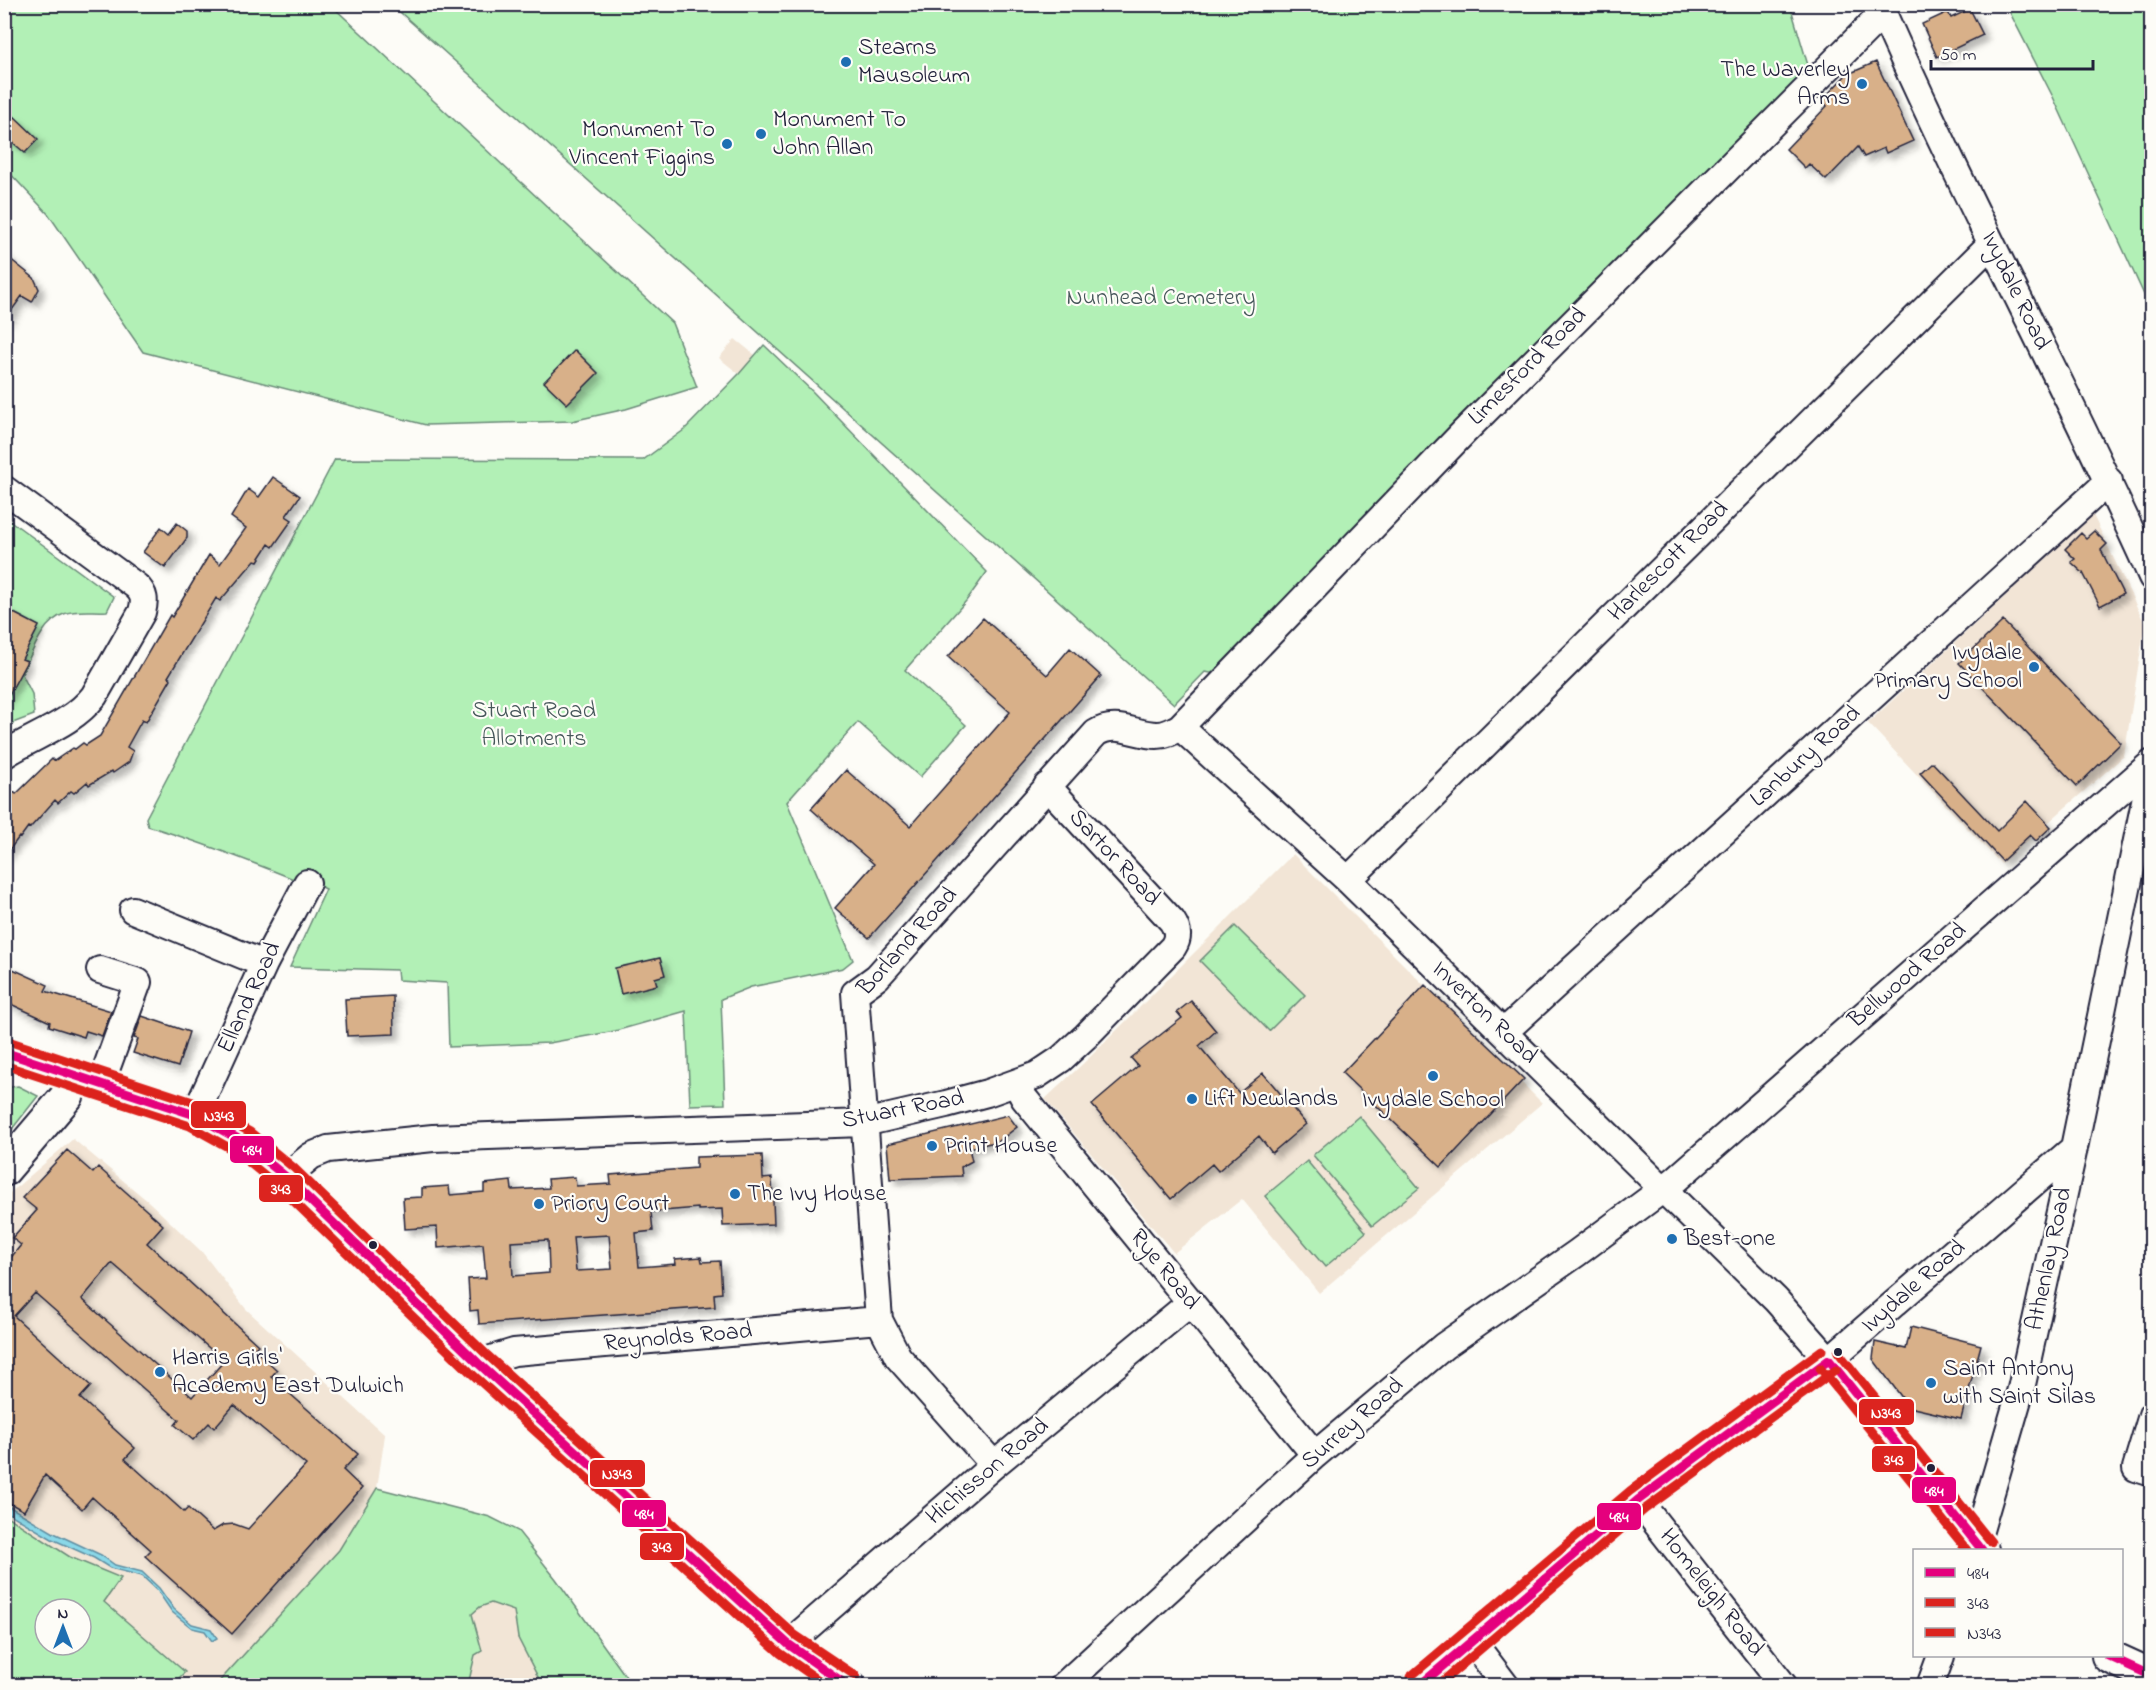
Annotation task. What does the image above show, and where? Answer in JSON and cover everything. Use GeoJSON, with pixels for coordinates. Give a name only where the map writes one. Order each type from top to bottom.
{"type":"FeatureCollection","features":[{"type":"Feature","properties":{"kind":"street","name":"Ivydale Road"},"geometry":{"type":"LineString","coordinates":[[1881,9],[1991,244],[2109,482],[2151,577]]}},
{"type":"Feature","properties":{"kind":"street","name":"Limesford Road"},"geometry":{"type":"LineString","coordinates":[[1180,728],[1472,423],[1881,9]]}},
{"type":"Feature","properties":{"kind":"street","name":"Harlescott Road"},"geometry":{"type":"LineString","coordinates":[[1348,880],[1991,244]]}},
{"type":"Feature","properties":{"kind":"street","name":"Lanbury Road"},"geometry":{"type":"LineString","coordinates":[[1503,1032],[2109,482]]}},
{"type":"Feature","properties":{"kind":"street"},"geometry":{"type":"LineString","coordinates":[[4,489],[136,586],[144,596],[145,603],[94,696],[85,707],[74,716],[4,755]]}},
{"type":"Feature","properties":{"kind":"street","name":"Borland Road"},"geometry":{"type":"LineString","coordinates":[[994,1465],[898,1357],[879,1320],[855,993],[877,977],[1096,733],[1104,728],[1115,727],[1158,735],[1180,728]]}},
{"type":"Feature","properties":{"kind":"street","name":"Inverton Road"},"geometry":{"type":"LineString","coordinates":[[1180,728],[1348,880],[1776,1300],[1829,1360]]}},
{"type":"Feature","properties":{"kind":"street"},"geometry":{"type":"LineString","coordinates":[[2074,1148],[2151,765]]}},
{"type":"Feature","properties":{"kind":"street","name":"Bellwood Road"},"geometry":{"type":"LineString","coordinates":[[1663,1189],[2151,765]]}},
{"type":"Feature","properties":{"kind":"street","name":"Sartor Road"},"geometry":{"type":"LineString","coordinates":[[1047,786],[1172,921],[1177,933]]}},
{"type":"Feature","properties":{"kind":"street","name":"Elland Road"},"geometry":{"type":"LineString","coordinates":[[195,1115],[264,964],[307,883]]}},
{"type":"Feature","properties":{"kind":"street"},"geometry":{"type":"LineString","coordinates":[[133,910],[264,964]]}},
{"type":"Feature","properties":{"kind":"street","name":"Stuart Road"},"geometry":{"type":"LineString","coordinates":[[286,1177],[311,1156],[328,1149],[433,1138],[864,1123],[946,1104],[1016,1083],[1037,1075],[1053,1065],[1086,1036],[1173,947],[1177,933]]}},
{"type":"Feature","properties":{"kind":"street"},"geometry":{"type":"LineString","coordinates":[[4,1170],[67,1096],[88,1080],[138,982],[100,970]]}},
{"type":"Feature","properties":{"kind":"street"},"geometry":{"type":"LineString","coordinates":[[4,1052],[195,1115],[242,1141],[286,1177],[478,1363],[788,1644],[849,1686]]}},
{"type":"Feature","properties":{"kind":"street","name":"Rye Road"},"geometry":{"type":"LineString","coordinates":[[1016,1083],[1024,1098],[1316,1455]]}},
{"type":"Feature","properties":{"kind":"street","name":"Ivydale Road"},"geometry":{"type":"LineString","coordinates":[[1418,1686],[1638,1500],[1829,1360],[2074,1148]]}},
{"type":"Feature","properties":{"kind":"street","name":"Athenlay Road"},"geometry":{"type":"LineString","coordinates":[[1980,1549],[2021,1389],[2074,1148]]}},
{"type":"Feature","properties":{"kind":"street","name":"Surrey Road"},"geometry":{"type":"LineString","coordinates":[[1063,1686],[1316,1455],[1444,1346],[1577,1253],[1663,1189]]}},
{"type":"Feature","properties":{"kind":"street","name":"Hichisson Road"},"geometry":{"type":"LineString","coordinates":[[788,1644],[994,1465],[1190,1303]]}},
{"type":"Feature","properties":{"kind":"street","name":"Reynolds Road"},"geometry":{"type":"LineString","coordinates":[[478,1363],[514,1352],[879,1320]]}},
{"type":"Feature","properties":{"kind":"street"},"geometry":{"type":"LineString","coordinates":[[1829,1360],[1980,1549]]}},
{"type":"Feature","properties":{"kind":"street"},"geometry":{"type":"LineString","coordinates":[[2151,1415],[2136,1468],[2151,1473]]}},
{"type":"Feature","properties":{"kind":"street","name":"Homeleigh Road"},"geometry":{"type":"LineString","coordinates":[[1638,1500],[1784,1686]]}},
{"type":"Feature","properties":{"kind":"street"},"geometry":{"type":"LineString","coordinates":[[1472,1641],[1506,1686]]}},
{"type":"Feature","properties":{"kind":"street"},"geometry":{"type":"LineString","coordinates":[[1930,1686],[1941,1657]]}},
{"type":"Feature","properties":{"kind":"street"},"geometry":{"type":"LineString","coordinates":[[2110,1657],[2151,1676]]}},
{"type":"Feature","properties":{"kind":"shaded area"},"geometry":{"type":"Polygon","coordinates":[[[735,339],[755,355],[739,374],[719,358],[735,339]]]}},
{"type":"Feature","properties":{"kind":"shaded area","name":"Ivydale Primary School"},"geometry":{"type":"Polygon","coordinates":[[[2093,515],[2145,624],[2124,756],[2001,864],[1868,723],[2093,515]]]}},
{"type":"Feature","properties":{"kind":"shaded area"},"geometry":{"type":"Polygon","coordinates":[[[1293,854],[1542,1103],[1319,1293],[1242,1199],[1174,1253],[1045,1099],[1293,854]]]}},
{"type":"Feature","properties":{"kind":"shaded area","name":"Harris Girls' Academy East Dulwich"},"geometry":{"type":"Polygon","coordinates":[[[73,1139],[149,1202],[202,1252],[246,1309],[385,1435],[377,1488],[339,1550],[216,1685],[5,1685],[4,1198],[73,1139]]]}},
{"type":"Feature","properties":{"kind":"shaded area"},"geometry":{"type":"Polygon","coordinates":[[[491,1603],[514,1611],[518,1638],[539,1679],[574,1685],[468,1686],[475,1655],[482,1651],[472,1614],[480,1607],[491,1603]]]}},
{"type":"Feature","properties":{"kind":"green space"},"geometry":{"type":"Polygon","coordinates":[[[5,5],[331,5],[672,323],[697,387],[626,409],[572,421],[426,425],[143,352],[49,215],[5,168],[5,5]]]}},
{"type":"Feature","properties":{"kind":"green space","name":"Nunhead Cemetery"},"geometry":{"type":"Polygon","coordinates":[[[392,5],[1790,5],[1813,82],[1228,676],[1205,672],[1174,704],[392,5]]]}},
{"type":"Feature","properties":{"kind":"green space"},"geometry":{"type":"Polygon","coordinates":[[[2006,5],[2151,5],[2151,310],[2053,97],[2006,5]]]}},
{"type":"Feature","properties":{"kind":"green space","name":"Stuart Road Allotments"},"geometry":{"type":"Polygon","coordinates":[[[764,345],[813,392],[987,572],[966,601],[905,670],[966,725],[920,777],[858,722],[787,802],[853,960],[843,968],[751,987],[721,999],[725,1104],[690,1105],[686,1011],[615,1031],[549,1043],[449,1047],[447,983],[398,980],[397,970],[290,967],[326,889],[295,880],[220,850],[148,826],[146,818],[335,459],[643,460],[684,430],[764,345]]]}},
{"type":"Feature","properties":{"kind":"green space"},"geometry":{"type":"Polygon","coordinates":[[[5,517],[114,597],[107,611],[69,612],[56,618],[43,631],[22,674],[32,694],[34,715],[5,726],[4,681],[14,685],[27,661],[22,659],[39,626],[5,608],[5,517]]]}},
{"type":"Feature","properties":{"kind":"green space"},"geometry":{"type":"Polygon","coordinates":[[[1235,926],[1305,995],[1269,1031],[1200,961],[1235,926]]]}},
{"type":"Feature","properties":{"kind":"green space"},"geometry":{"type":"Polygon","coordinates":[[[18,1086],[38,1096],[5,1138],[5,1088],[18,1086]]]}},
{"type":"Feature","properties":{"kind":"green space"},"geometry":{"type":"Polygon","coordinates":[[[1359,1116],[1419,1188],[1372,1226],[1313,1155],[1359,1116]]]}},
{"type":"Feature","properties":{"kind":"green space"},"geometry":{"type":"Polygon","coordinates":[[[1307,1161],[1366,1232],[1325,1267],[1265,1196],[1307,1161]]]}},
{"type":"Feature","properties":{"kind":"green space"},"geometry":{"type":"Polygon","coordinates":[[[377,1488],[490,1517],[518,1531],[556,1579],[629,1681],[628,1685],[574,1685],[539,1679],[518,1638],[514,1611],[491,1603],[480,1607],[472,1614],[482,1651],[475,1655],[468,1685],[216,1685],[339,1550],[377,1488]]]}},
{"type":"Feature","properties":{"kind":"green space"},"geometry":{"type":"Polygon","coordinates":[[[5,1515],[70,1557],[121,1578],[104,1602],[185,1672],[172,1685],[5,1685],[5,1515]]]}},
{"type":"Feature","properties":{"kind":"water"},"geometry":{"type":"Polygon","coordinates":[[[5,1504],[54,1533],[101,1555],[115,1565],[142,1572],[159,1588],[174,1609],[192,1624],[211,1629],[217,1638],[212,1641],[205,1631],[192,1628],[172,1612],[157,1590],[142,1576],[110,1568],[52,1539],[5,1511],[5,1504]]]}},
{"type":"Feature","properties":{"kind":"building"},"geometry":{"type":"Polygon","coordinates":[[[1970,9],[1983,35],[1937,57],[1922,24],[1948,12],[1951,18],[1970,9]]]}},
{"type":"Feature","properties":{"kind":"building"},"geometry":{"type":"Polygon","coordinates":[[[1876,62],[1913,141],[1886,153],[1884,148],[1864,157],[1858,147],[1826,180],[1809,164],[1805,168],[1786,149],[1827,106],[1822,100],[1846,75],[1876,62]]]}},
{"type":"Feature","properties":{"kind":"building"},"geometry":{"type":"Polygon","coordinates":[[[14,116],[38,139],[25,153],[4,135],[4,126],[14,116]]]}},
{"type":"Feature","properties":{"kind":"building"},"geometry":{"type":"Polygon","coordinates":[[[4,254],[34,278],[39,289],[32,302],[22,296],[4,321],[4,254]]]}},
{"type":"Feature","properties":{"kind":"building"},"geometry":{"type":"Polygon","coordinates":[[[575,350],[598,373],[567,404],[544,382],[575,350]]]}},
{"type":"Feature","properties":{"kind":"building"},"geometry":{"type":"Polygon","coordinates":[[[273,477],[300,496],[286,516],[292,520],[273,547],[269,544],[258,561],[255,560],[220,601],[216,598],[168,677],[171,679],[146,722],[142,720],[127,747],[133,751],[129,762],[89,785],[87,782],[74,793],[71,791],[58,803],[55,800],[19,837],[4,857],[4,804],[14,792],[16,794],[52,759],[54,761],[73,748],[83,743],[86,745],[100,736],[170,615],[172,617],[209,555],[220,564],[246,528],[231,517],[248,489],[259,497],[273,477]]]}},
{"type":"Feature","properties":{"kind":"building"},"geometry":{"type":"Polygon","coordinates":[[[177,523],[187,531],[187,538],[165,568],[143,552],[161,527],[169,534],[177,523]]]}},
{"type":"Feature","properties":{"kind":"building"},"geometry":{"type":"Polygon","coordinates":[[[2094,531],[2107,544],[2101,550],[2123,594],[2100,606],[2083,573],[2071,562],[2075,559],[2065,549],[2081,533],[2086,538],[2094,531]]]}},
{"type":"Feature","properties":{"kind":"building"},"geometry":{"type":"Polygon","coordinates":[[[4,608],[39,626],[22,659],[27,661],[4,704],[4,608]]]}},
{"type":"Feature","properties":{"kind":"building"},"geometry":{"type":"Polygon","coordinates":[[[983,618],[1047,675],[1070,648],[1101,676],[869,938],[835,908],[874,864],[811,809],[846,770],[910,826],[1010,712],[948,657],[983,618]]]}},
{"type":"Feature","properties":{"kind":"building"},"geometry":{"type":"Polygon","coordinates":[[[2003,621],[2121,743],[2077,786],[1959,663],[2003,621]]]}},
{"type":"Feature","properties":{"kind":"building"},"geometry":{"type":"Polygon","coordinates":[[[1932,762],[1997,831],[2027,801],[2051,827],[2036,841],[2030,835],[2002,861],[1920,773],[1932,762]]]}},
{"type":"Feature","properties":{"kind":"building"},"geometry":{"type":"Polygon","coordinates":[[[660,958],[665,975],[655,978],[657,985],[621,994],[615,968],[660,958]]]}},
{"type":"Feature","properties":{"kind":"building"},"geometry":{"type":"Polygon","coordinates":[[[4,965],[48,985],[45,991],[111,1011],[102,1036],[86,1031],[84,1037],[49,1026],[50,1022],[4,1001],[4,965]]]}},
{"type":"Feature","properties":{"kind":"building","name":"Ivydale School"},"geometry":{"type":"Polygon","coordinates":[[[1425,985],[1524,1079],[1441,1167],[1342,1073],[1425,985]]]}},
{"type":"Feature","properties":{"kind":"building"},"geometry":{"type":"Polygon","coordinates":[[[393,996],[394,1034],[347,1036],[345,999],[393,996]]]}},
{"type":"Feature","properties":{"kind":"building","name":"Lift Newlands"},"geometry":{"type":"Polygon","coordinates":[[[1191,1001],[1216,1031],[1199,1046],[1239,1093],[1263,1073],[1306,1124],[1272,1153],[1259,1136],[1218,1171],[1212,1164],[1171,1199],[1092,1105],[1138,1066],[1131,1058],[1182,1018],[1177,1012],[1191,1001]]]}},
{"type":"Feature","properties":{"kind":"building"},"geometry":{"type":"Polygon","coordinates":[[[142,1016],[189,1032],[178,1067],[133,1053],[138,1039],[134,1038],[142,1016]]]}},
{"type":"Feature","properties":{"kind":"building","name":"Print House"},"geometry":{"type":"Polygon","coordinates":[[[1008,1115],[1017,1127],[999,1141],[969,1148],[972,1161],[961,1167],[962,1176],[890,1179],[887,1144],[1008,1115]]]}},
{"type":"Feature","properties":{"kind":"building"},"geometry":{"type":"Polygon","coordinates":[[[67,1150],[93,1173],[98,1167],[163,1225],[147,1243],[258,1345],[254,1349],[277,1370],[271,1377],[358,1454],[343,1470],[362,1488],[232,1634],[145,1556],[151,1550],[92,1497],[82,1509],[45,1475],[24,1511],[4,1500],[4,1266],[21,1245],[12,1238],[37,1210],[22,1198],[67,1150]],[[112,1263],[82,1299],[192,1397],[224,1361],[112,1263]],[[35,1293],[14,1316],[91,1386],[80,1398],[135,1448],[125,1459],[184,1512],[188,1508],[213,1531],[223,1525],[234,1524],[248,1529],[306,1465],[234,1405],[214,1428],[209,1423],[193,1440],[175,1425],[179,1420],[35,1293]]]}},
{"type":"Feature","properties":{"kind":"building"},"geometry":{"type":"Polygon","coordinates":[[[762,1155],[763,1179],[772,1178],[774,1224],[723,1226],[722,1209],[698,1210],[698,1208],[651,1212],[653,1231],[636,1233],[639,1267],[676,1264],[675,1259],[701,1257],[702,1262],[720,1261],[722,1293],[714,1294],[715,1307],[479,1324],[478,1310],[470,1311],[468,1279],[486,1278],[483,1244],[438,1248],[437,1227],[405,1229],[403,1198],[422,1197],[422,1188],[449,1186],[450,1195],[484,1192],[484,1184],[511,1181],[512,1190],[549,1188],[548,1179],[575,1177],[576,1186],[611,1184],[610,1175],[696,1168],[696,1157],[762,1155]],[[609,1235],[573,1237],[576,1271],[612,1269],[609,1235]],[[548,1240],[511,1242],[513,1276],[549,1273],[548,1240]]]}},
{"type":"Feature","properties":{"kind":"building","name":"Saint Antony with Saint Silas"},"geometry":{"type":"Polygon","coordinates":[[[1911,1327],[1981,1345],[1961,1419],[1909,1407],[1873,1359],[1875,1342],[1906,1349],[1911,1327]]]}},
{"type":"Feature","properties":{"kind":"transit line","name":"N343"},"geometry":{"type":"LineString","coordinates":[[8,1041],[199,1104],[250,1132],[294,1168],[486,1354],[795,1635],[856,1676]]}},
{"type":"Feature","properties":{"kind":"transit line","name":"484"},"geometry":{"type":"LineString","coordinates":[[4,1052],[195,1115],[242,1141],[286,1177],[478,1363],[788,1644],[848,1686]]}},
{"type":"Feature","properties":{"kind":"transit line","name":"343"},"geometry":{"type":"LineString","coordinates":[[4,1065],[190,1126],[235,1151],[278,1186],[470,1372],[780,1653],[827,1686]]}},
{"type":"Feature","properties":{"kind":"transit line","name":"N343"},"geometry":{"type":"LineString","coordinates":[[1410,1677],[1630,1491],[1822,1350]]}},
{"type":"Feature","properties":{"kind":"transit line","name":"N343"},"geometry":{"type":"LineString","coordinates":[[1838,1352],[1991,1542]]}},
{"type":"Feature","properties":{"kind":"transit line","name":"484"},"geometry":{"type":"LineString","coordinates":[[1829,1360],[1981,1549]]}},
{"type":"Feature","properties":{"kind":"transit line","name":"484"},"geometry":{"type":"LineString","coordinates":[[1419,1686],[1638,1500],[1829,1360]]}},
{"type":"Feature","properties":{"kind":"transit line","name":"343"},"geometry":{"type":"LineString","coordinates":[[1820,1368],[1966,1549]]}},
{"type":"Feature","properties":{"kind":"transit line","name":"343"},"geometry":{"type":"LineString","coordinates":[[1437,1686],[1645,1509],[1836,1370]]}},
{"type":"Feature","properties":{"kind":"transit line","name":"484"},"geometry":{"type":"LineString","coordinates":[[2110,1657],[2152,1676]]}},
{"type":"Feature","properties":{"kind":"place","name":"Stearns Mausoleum"},"geometry":{"type":"Point","coordinates":[846,62]}},
{"type":"Feature","properties":{"kind":"place","name":"The Waverley Arms"},"geometry":{"type":"Point","coordinates":[1862,84]}},
{"type":"Feature","properties":{"kind":"place","name":"Monument To John Allan"},"geometry":{"type":"Point","coordinates":[761,134]}},
{"type":"Feature","properties":{"kind":"place","name":"Monument To Vincent Figgins"},"geometry":{"type":"Point","coordinates":[727,144]}},
{"type":"Feature","properties":{"kind":"place","name":"Ivydale Primary School"},"geometry":{"type":"Point","coordinates":[2034,667]}},
{"type":"Feature","properties":{"kind":"place","name":"Ivydale School"},"geometry":{"type":"Point","coordinates":[1433,1076]}},
{"type":"Feature","properties":{"kind":"place","name":"Lift Newlands"},"geometry":{"type":"Point","coordinates":[1192,1099]}},
{"type":"Feature","properties":{"kind":"place","name":"Print House"},"geometry":{"type":"Point","coordinates":[932,1146]}},
{"type":"Feature","properties":{"kind":"place","name":"The Ivy House"},"geometry":{"type":"Point","coordinates":[735,1194]}},
{"type":"Feature","properties":{"kind":"place","name":"Priory Court"},"geometry":{"type":"Point","coordinates":[539,1204]}},
{"type":"Feature","properties":{"kind":"place","name":"Best-one"},"geometry":{"type":"Point","coordinates":[1672,1239]}},
{"type":"Feature","properties":{"kind":"place","name":"Harris Girls' Academy East Dulwich"},"geometry":{"type":"Point","coordinates":[160,1372]}},
{"type":"Feature","properties":{"kind":"place","name":"Saint Antony with Saint Silas"},"geometry":{"type":"Point","coordinates":[1931,1383]}}]}
